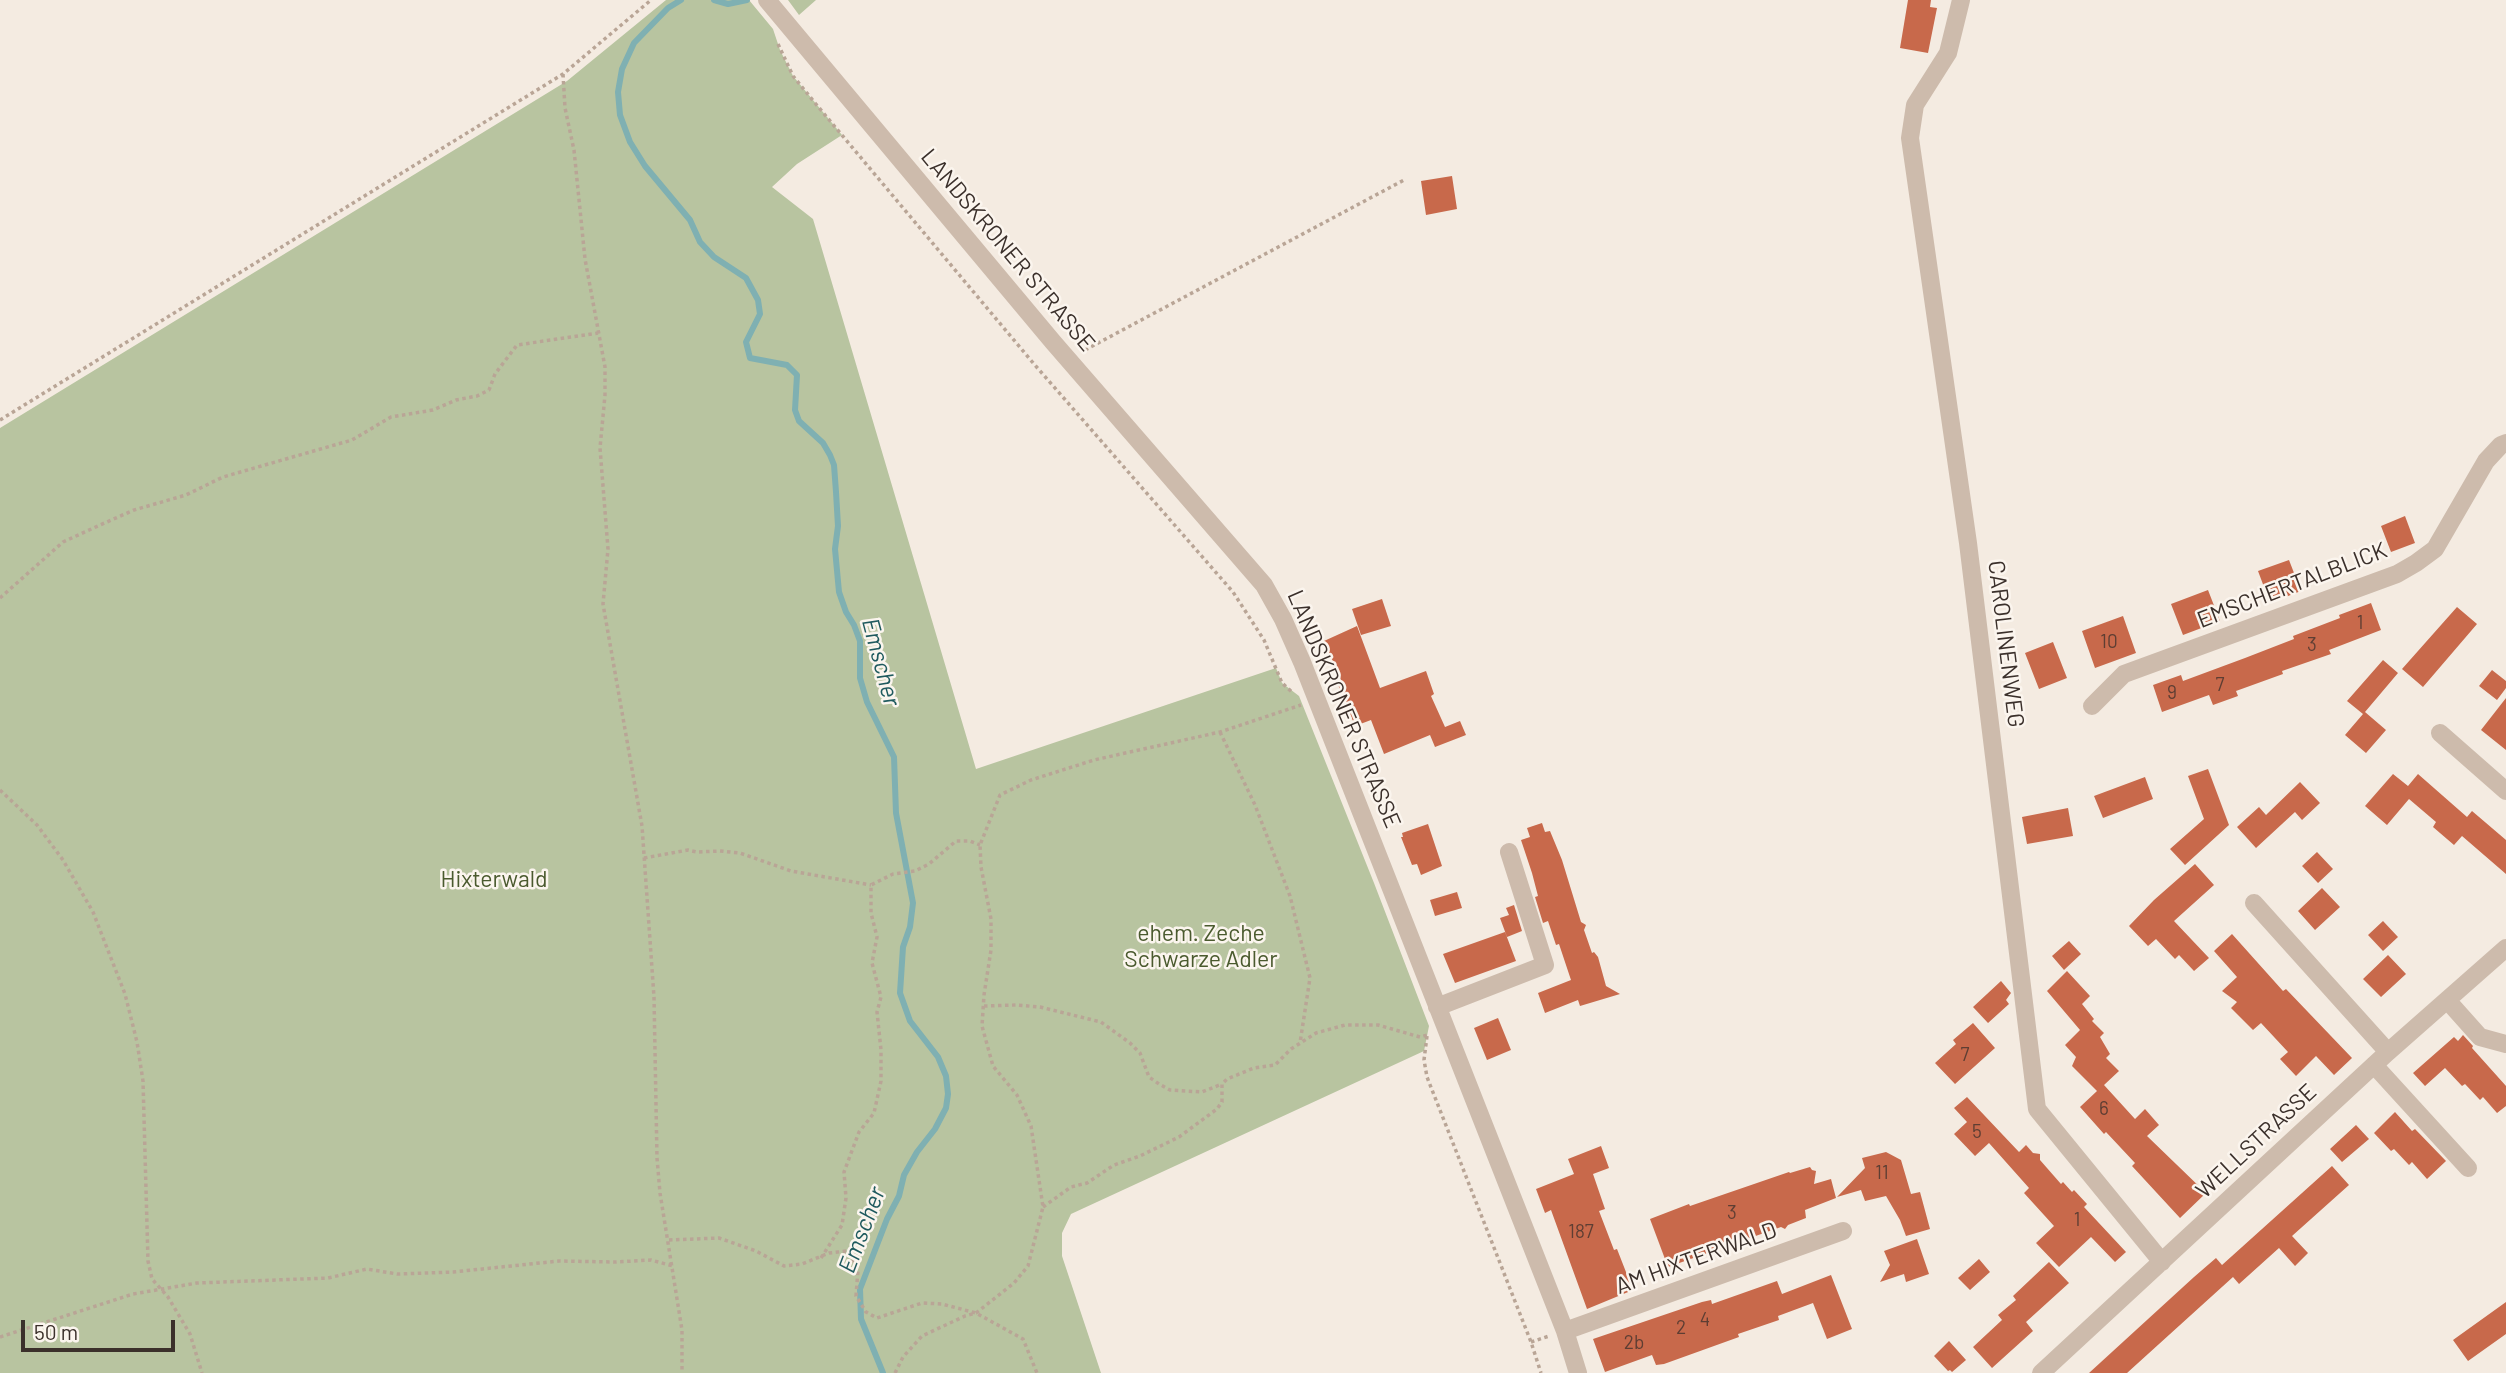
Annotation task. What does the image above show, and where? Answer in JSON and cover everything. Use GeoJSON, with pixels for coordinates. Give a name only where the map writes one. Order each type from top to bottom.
{"type":"FeatureCollection","features":[{"type":"Feature","properties":{"kind":"street","name":"LANDSKRONER STRASSE"},"geometry":{"type":"LineString","coordinates":[[767,0],[910,174],[1264,585],[1303,662],[1309,700],[1437,1007],[1565,1331],[1578,1373]]}},
{"type":"Feature","properties":{"kind":"street","name":"CAROLINENWEG"},"geometry":{"type":"LineString","coordinates":[[1961,0],[1948,54],[1915,105],[1910,138],[1968,543],[2037,1109],[2162,1262]]}},
{"type":"Feature","properties":{"kind":"street","name":"EMSCHERTALBLICK"},"geometry":{"type":"LineString","coordinates":[[2092,706],[2124,674],[2397,573],[2416,563],[2435,549],[2486,461],[2506,443]]}},
{"type":"Feature","properties":{"kind":"street"},"geometry":{"type":"LineString","coordinates":[[2440,733],[2506,791]]}},
{"type":"Feature","properties":{"kind":"street"},"geometry":{"type":"LineString","coordinates":[[1437,1007],[1545,965],[1509,852]]}},
{"type":"Feature","properties":{"kind":"street"},"geometry":{"type":"LineString","coordinates":[[2254,903],[2389,1052]]}},
{"type":"Feature","properties":{"kind":"street","name":"WELLSTRASSE"},"geometry":{"type":"LineString","coordinates":[[2040,1373],[2374,1065],[2506,948]]}},
{"type":"Feature","properties":{"kind":"street"},"geometry":{"type":"LineString","coordinates":[[2447,1000],[2480,1037],[2506,1044]]}},
{"type":"Feature","properties":{"kind":"street"},"geometry":{"type":"LineString","coordinates":[[2374,1065],[2468,1168]]}},
{"type":"Feature","properties":{"kind":"street","name":"AM HIXTERWALD"},"geometry":{"type":"LineString","coordinates":[[1565,1331],[1843,1231]]}},
{"type":"Feature","properties":{"kind":"path"},"geometry":{"type":"LineString","coordinates":[[0,420],[563,74],[650,0]]}},
{"type":"Feature","properties":{"kind":"path"},"geometry":{"type":"LineString","coordinates":[[776,39],[793,76],[815,103],[1034,365],[1233,592],[1264,640],[1282,683],[1291,692],[1309,700]]}},
{"type":"Feature","properties":{"kind":"path"},"geometry":{"type":"LineString","coordinates":[[563,74],[585,259],[605,367],[606,395],[600,448],[608,549],[603,604],[642,826],[654,997],[657,1158],[682,1330],[682,1373]]}},
{"type":"Feature","properties":{"kind":"path"},"geometry":{"type":"LineString","coordinates":[[1068,359],[1404,180]]}},
{"type":"Feature","properties":{"kind":"path"},"geometry":{"type":"LineString","coordinates":[[0,598],[63,542],[100,525],[134,510],[186,495],[223,477],[352,440],[391,417],[433,410],[456,400],[477,396],[489,390],[495,374],[517,345],[598,333]]}},
{"type":"Feature","properties":{"kind":"path"},"geometry":{"type":"LineString","coordinates":[[895,1373],[903,1357],[922,1336],[976,1313],[1000,1296],[1028,1266],[1043,1207],[1031,1126],[1017,1095],[993,1066],[982,1026],[990,950],[990,919],[980,845],[1000,795],[1031,780],[1094,760],[1220,732],[1309,700]]}},
{"type":"Feature","properties":{"kind":"path"},"geometry":{"type":"LineString","coordinates":[[1220,732],[1255,805],[1290,896],[1310,978],[1300,1043]]}},
{"type":"Feature","properties":{"kind":"path"},"geometry":{"type":"LineString","coordinates":[[0,790],[37,825],[63,860],[93,912],[125,994],[143,1081],[148,1261],[152,1279],[190,1334],[202,1373]]}},
{"type":"Feature","properties":{"kind":"path"},"geometry":{"type":"LineString","coordinates":[[644,858],[688,850],[740,853],[791,871],[871,885],[893,874],[915,871],[929,864],[956,841],[970,841],[980,845]]}},
{"type":"Feature","properties":{"kind":"path"},"geometry":{"type":"LineString","coordinates":[[821,1258],[842,1225],[846,1198],[844,1172],[859,1132],[874,1113],[881,1081],[877,1012],[881,997],[872,963],[877,937],[871,913],[871,885]]}},
{"type":"Feature","properties":{"kind":"path"},"geometry":{"type":"LineString","coordinates":[[984,1006],[1040,1007],[1101,1022],[1140,1053],[1149,1077],[1159,1084],[1170,1090],[1202,1092],[1254,1068],[1275,1065],[1316,1033],[1345,1024],[1378,1025],[1420,1037],[1447,1033]]}},
{"type":"Feature","properties":{"kind":"path"},"geometry":{"type":"LineString","coordinates":[[1429,1026],[1424,1060],[1427,1077],[1541,1373]]}},
{"type":"Feature","properties":{"kind":"path"},"geometry":{"type":"LineString","coordinates":[[1043,1207],[1071,1187],[1087,1183],[1114,1166],[1179,1137],[1217,1109],[1222,1102],[1222,1084]]}},
{"type":"Feature","properties":{"kind":"path"},"geometry":{"type":"LineString","coordinates":[[669,1240],[719,1238],[757,1251],[784,1266],[802,1264],[829,1253],[847,1251],[858,1269],[856,1296],[866,1312],[877,1318],[922,1303],[942,1304],[976,1313],[1023,1339],[1037,1373]]}},
{"type":"Feature","properties":{"kind":"path"},"geometry":{"type":"LineString","coordinates":[[0,1337],[133,1294],[197,1283],[328,1278],[367,1269],[397,1274],[453,1272],[559,1261],[651,1260],[673,1266]]}},
{"type":"Feature","properties":{"kind":"green space","name":"Hixterwald"},"geometry":{"type":"Polygon","coordinates":[[[666,0],[749,0],[773,29],[793,76],[842,135],[797,164],[772,187],[813,219],[976,769],[1276,668],[1282,683],[1299,696],[1374,883],[1429,1026],[1424,1051],[1071,1214],[1062,1233],[1062,1256],[1101,1373],[0,1373],[0,428],[567,81],[666,0]]]}},
{"type":"Feature","properties":{"kind":"green space"},"geometry":{"type":"Polygon","coordinates":[[[788,0],[816,0],[799,15],[788,0]]]}},
{"type":"Feature","properties":{"kind":"building"},"geometry":{"type":"Polygon","coordinates":[[[1908,0],[1931,0],[1930,7],[1937,8],[1928,53],[1900,48],[1908,0]]]}},
{"type":"Feature","properties":{"kind":"building"},"geometry":{"type":"Polygon","coordinates":[[[1452,176],[1457,209],[1426,215],[1421,181],[1452,176]]]}},
{"type":"Feature","properties":{"kind":"building"},"geometry":{"type":"Polygon","coordinates":[[[2405,516],[2415,543],[2391,552],[2381,526],[2405,516]]]}},
{"type":"Feature","properties":{"kind":"building"},"geometry":{"type":"Polygon","coordinates":[[[2289,560],[2301,591],[2270,603],[2258,571],[2289,560]]]}},
{"type":"Feature","properties":{"kind":"building"},"geometry":{"type":"Polygon","coordinates":[[[2208,590],[2220,621],[2183,635],[2171,604],[2208,590]]]}},
{"type":"Feature","properties":{"kind":"building"},"geometry":{"type":"Polygon","coordinates":[[[1382,599],[1391,626],[1361,635],[1352,609],[1382,599]]]}},
{"type":"Feature","properties":{"kind":"building"},"geometry":{"type":"Polygon","coordinates":[[[2371,603],[2381,630],[2329,650],[2331,654],[2236,691],[2238,696],[2213,705],[2209,695],[2162,712],[2153,685],[2181,675],[2183,681],[2245,658],[2294,639],[2293,636],[2371,603]]]}},
{"type":"Feature","properties":{"kind":"building"},"geometry":{"type":"Polygon","coordinates":[[[2457,607],[2477,624],[2423,687],[2402,669],[2457,607]]]}},
{"type":"Feature","properties":{"kind":"building"},"geometry":{"type":"Polygon","coordinates":[[[2123,616],[2136,653],[2095,668],[2082,631],[2123,616]]]}},
{"type":"Feature","properties":{"kind":"building"},"geometry":{"type":"Polygon","coordinates":[[[1357,626],[1380,688],[1426,671],[1434,694],[1431,696],[1445,727],[1460,721],[1466,735],[1435,747],[1430,735],[1384,754],[1371,720],[1355,726],[1337,682],[1341,680],[1324,641],[1357,626]]]}},
{"type":"Feature","properties":{"kind":"building"},"geometry":{"type":"Polygon","coordinates":[[[2053,642],[2067,678],[2039,689],[2025,653],[2053,642]]]}},
{"type":"Feature","properties":{"kind":"building"},"geometry":{"type":"Polygon","coordinates":[[[2383,660],[2398,673],[2365,712],[2386,730],[2366,753],[2345,735],[2363,714],[2347,701],[2383,660]]]}},
{"type":"Feature","properties":{"kind":"building"},"geometry":{"type":"Polygon","coordinates":[[[2492,670],[2506,681],[2506,688],[2497,700],[2479,686],[2492,670]]]}},
{"type":"Feature","properties":{"kind":"building"},"geometry":{"type":"Polygon","coordinates":[[[2506,698],[2506,750],[2481,730],[2506,698]]]}},
{"type":"Feature","properties":{"kind":"building"},"geometry":{"type":"Polygon","coordinates":[[[2208,769],[2229,825],[2185,865],[2170,849],[2204,819],[2188,776],[2208,769]]]}},
{"type":"Feature","properties":{"kind":"building"},"geometry":{"type":"Polygon","coordinates":[[[2393,774],[2408,786],[2418,774],[2467,817],[2472,811],[2506,840],[2506,874],[2462,836],[2454,845],[2433,827],[2436,822],[2409,799],[2387,825],[2365,806],[2393,774]]]}},
{"type":"Feature","properties":{"kind":"building"},"geometry":{"type":"Polygon","coordinates":[[[2145,777],[2153,799],[2103,818],[2094,796],[2145,777]]]}},
{"type":"Feature","properties":{"kind":"building"},"geometry":{"type":"Polygon","coordinates":[[[2300,782],[2320,803],[2302,820],[2295,812],[2256,848],[2237,827],[2259,807],[2266,815],[2300,782]]]}},
{"type":"Feature","properties":{"kind":"building"},"geometry":{"type":"Polygon","coordinates":[[[2068,808],[2073,836],[2027,844],[2022,817],[2068,808]]]}},
{"type":"Feature","properties":{"kind":"building"},"geometry":{"type":"Polygon","coordinates":[[[1542,823],[1545,832],[1550,831],[1562,860],[1581,922],[1586,925],[1584,930],[1592,953],[1598,957],[1606,986],[1620,994],[1580,1006],[1578,1000],[1545,1013],[1538,993],[1571,980],[1548,921],[1543,923],[1535,897],[1538,896],[1532,873],[1521,840],[1530,837],[1527,828],[1542,823]]]}},
{"type":"Feature","properties":{"kind":"building"},"geometry":{"type":"Polygon","coordinates":[[[1428,824],[1442,866],[1421,875],[1417,864],[1412,865],[1401,837],[1402,833],[1428,824]]]}},
{"type":"Feature","properties":{"kind":"building"},"geometry":{"type":"Polygon","coordinates":[[[2317,852],[2333,869],[2318,883],[2302,866],[2317,852]]]}},
{"type":"Feature","properties":{"kind":"building"},"geometry":{"type":"Polygon","coordinates":[[[2195,864],[2214,885],[2174,921],[2209,958],[2194,971],[2179,955],[2175,959],[2156,939],[2148,946],[2129,926],[2195,864]]]}},
{"type":"Feature","properties":{"kind":"building"},"geometry":{"type":"Polygon","coordinates":[[[2322,888],[2340,907],[2315,930],[2298,911],[2322,888]]]}},
{"type":"Feature","properties":{"kind":"building"},"geometry":{"type":"Polygon","coordinates":[[[1457,892],[1462,908],[1435,916],[1430,900],[1457,892]]]}},
{"type":"Feature","properties":{"kind":"building"},"geometry":{"type":"Polygon","coordinates":[[[1514,905],[1522,931],[1507,937],[1500,918],[1509,915],[1506,908],[1514,905]]]}},
{"type":"Feature","properties":{"kind":"building"},"geometry":{"type":"Polygon","coordinates":[[[2383,921],[2398,937],[2383,951],[2368,935],[2383,921]]]}},
{"type":"Feature","properties":{"kind":"building"},"geometry":{"type":"Polygon","coordinates":[[[1505,932],[1516,961],[1455,983],[1443,954],[1505,932]]]}},
{"type":"Feature","properties":{"kind":"building"},"geometry":{"type":"Polygon","coordinates":[[[2232,934],[2283,991],[2286,989],[2352,1058],[2334,1075],[2316,1056],[2296,1076],[2280,1059],[2288,1052],[2261,1023],[2253,1030],[2231,1008],[2237,1002],[2222,991],[2237,977],[2214,951],[2232,934]]]}},
{"type":"Feature","properties":{"kind":"building"},"geometry":{"type":"Polygon","coordinates":[[[2069,941],[2081,954],[2064,970],[2052,956],[2069,941]]]}},
{"type":"Feature","properties":{"kind":"building"},"geometry":{"type":"Polygon","coordinates":[[[2388,955],[2406,974],[2381,997],[2363,979],[2388,955]]]}},
{"type":"Feature","properties":{"kind":"building"},"geometry":{"type":"Polygon","coordinates":[[[2067,971],[2090,996],[2082,1004],[2094,1019],[2092,1021],[2104,1033],[2100,1037],[2110,1054],[2106,1058],[2119,1071],[2104,1085],[2135,1119],[2145,1109],[2159,1125],[2147,1136],[2206,1193],[2180,1218],[2132,1166],[2135,1163],[2080,1107],[2097,1091],[2072,1066],[2076,1057],[2065,1045],[2080,1030],[2047,991],[2067,971]]]}},
{"type":"Feature","properties":{"kind":"building"},"geometry":{"type":"Polygon","coordinates":[[[2001,981],[2011,993],[2006,1000],[2009,1004],[1988,1023],[1973,1007],[2001,981]]]}},
{"type":"Feature","properties":{"kind":"building"},"geometry":{"type":"Polygon","coordinates":[[[1498,1018],[1511,1050],[1487,1060],[1474,1028],[1498,1018]]]}},
{"type":"Feature","properties":{"kind":"building"},"geometry":{"type":"Polygon","coordinates":[[[1973,1023],[1995,1048],[1955,1084],[1935,1063],[1956,1044],[1953,1040],[1973,1023]]]}},
{"type":"Feature","properties":{"kind":"building"},"geometry":{"type":"Polygon","coordinates":[[[2463,1035],[2506,1086],[2506,1106],[2497,1113],[2483,1097],[2480,1100],[2445,1068],[2425,1086],[2413,1073],[2454,1037],[2458,1041],[2463,1035]]]}},
{"type":"Feature","properties":{"kind":"building"},"geometry":{"type":"Polygon","coordinates":[[[1967,1097],[2019,1152],[2026,1145],[2033,1153],[2040,1154],[2040,1160],[2061,1184],[2063,1182],[2072,1192],[2074,1190],[2087,1204],[2084,1207],[2126,1252],[2115,1262],[2091,1237],[2059,1267],[2036,1243],[2054,1226],[2024,1193],[2029,1188],[1989,1143],[1975,1156],[1954,1134],[1967,1122],[1954,1108],[1967,1097]]]}},
{"type":"Feature","properties":{"kind":"building"},"geometry":{"type":"Polygon","coordinates":[[[2395,1112],[2446,1161],[2427,1179],[2412,1162],[2409,1165],[2374,1133],[2395,1112]]]}},
{"type":"Feature","properties":{"kind":"building"},"geometry":{"type":"Polygon","coordinates":[[[2356,1125],[2369,1139],[2342,1162],[2330,1149],[2356,1125]]]}},
{"type":"Feature","properties":{"kind":"building"},"geometry":{"type":"Polygon","coordinates":[[[1601,1146],[1609,1168],[1593,1174],[1605,1209],[1599,1211],[1633,1290],[1587,1309],[1551,1210],[1545,1213],[1536,1189],[1574,1174],[1568,1159],[1601,1146]]]}},
{"type":"Feature","properties":{"kind":"building"},"geometry":{"type":"Polygon","coordinates":[[[1886,1152],[1901,1160],[1911,1194],[1920,1192],[1930,1229],[1906,1236],[1886,1196],[1865,1201],[1861,1190],[1837,1197],[1865,1168],[1862,1158],[1886,1152]]]}},
{"type":"Feature","properties":{"kind":"building"},"geometry":{"type":"Polygon","coordinates":[[[2332,1166],[2349,1185],[2292,1236],[2308,1253],[2295,1266],[2279,1248],[2239,1284],[2233,1277],[2127,1373],[2089,1373],[2216,1258],[2222,1265],[2332,1166]]]}},
{"type":"Feature","properties":{"kind":"building"},"geometry":{"type":"Polygon","coordinates":[[[1810,1167],[1816,1171],[1814,1184],[1831,1179],[1836,1198],[1805,1210],[1806,1218],[1788,1225],[1785,1229],[1781,1227],[1668,1267],[1650,1219],[1689,1204],[1690,1206],[1810,1167]]]}},
{"type":"Feature","properties":{"kind":"building"},"geometry":{"type":"Polygon","coordinates":[[[1917,1239],[1929,1274],[1906,1282],[1904,1274],[1880,1282],[1890,1265],[1884,1251],[1917,1239]]]}},
{"type":"Feature","properties":{"kind":"building"},"geometry":{"type":"Polygon","coordinates":[[[1979,1259],[1990,1272],[1970,1290],[1958,1278],[1979,1259]]]}},
{"type":"Feature","properties":{"kind":"building"},"geometry":{"type":"Polygon","coordinates":[[[2049,1262],[2069,1283],[2026,1322],[2033,1331],[1992,1368],[1973,1347],[2002,1320],[1998,1315],[2016,1300],[2013,1296],[2049,1262]]]}},
{"type":"Feature","properties":{"kind":"building"},"geometry":{"type":"Polygon","coordinates":[[[1831,1275],[1852,1329],[1827,1339],[1813,1303],[1778,1316],[1779,1320],[1738,1334],[1739,1337],[1664,1364],[1656,1365],[1652,1355],[1605,1372],[1593,1339],[1702,1302],[1711,1300],[1712,1304],[1777,1281],[1782,1294],[1831,1275]]]}},
{"type":"Feature","properties":{"kind":"building"},"geometry":{"type":"Polygon","coordinates":[[[2506,1302],[2506,1334],[2468,1361],[2453,1340],[2506,1302]]]}},
{"type":"Feature","properties":{"kind":"building"},"geometry":{"type":"Polygon","coordinates":[[[1949,1341],[1966,1360],[1952,1372],[1934,1356],[1949,1341]]]}},
{"type":"Feature","properties":{"kind":"waterway","name":"Emscher"},"geometry":{"type":"LineString","coordinates":[[681,0],[668,8],[634,43],[622,69],[618,92],[620,115],[630,142],[645,166],[690,220],[700,242],[714,257],[746,278],[758,300],[760,314],[746,342],[750,358],[787,365],[797,375],[795,410],[799,421],[823,443],[834,465],[838,526],[835,549],[839,592],[860,641],[860,678],[867,702],[894,757],[896,813],[913,903],[910,927],[903,947],[900,993],[910,1021],[938,1057],[946,1076],[946,1108],[904,1175],[899,1196],[887,1219],[860,1289],[861,1319],[883,1373]]}},
{"type":"Feature","properties":{"kind":"waterway","name":"Emscher"},"geometry":{"type":"LineString","coordinates":[[714,0],[728,4],[747,0]]}},
{"type":"Feature","properties":{"kind":"park label","name":"ehem. Zeche Schwarze Adler"},"geometry":{"type":"Point","coordinates":[1201,946]}}]}
